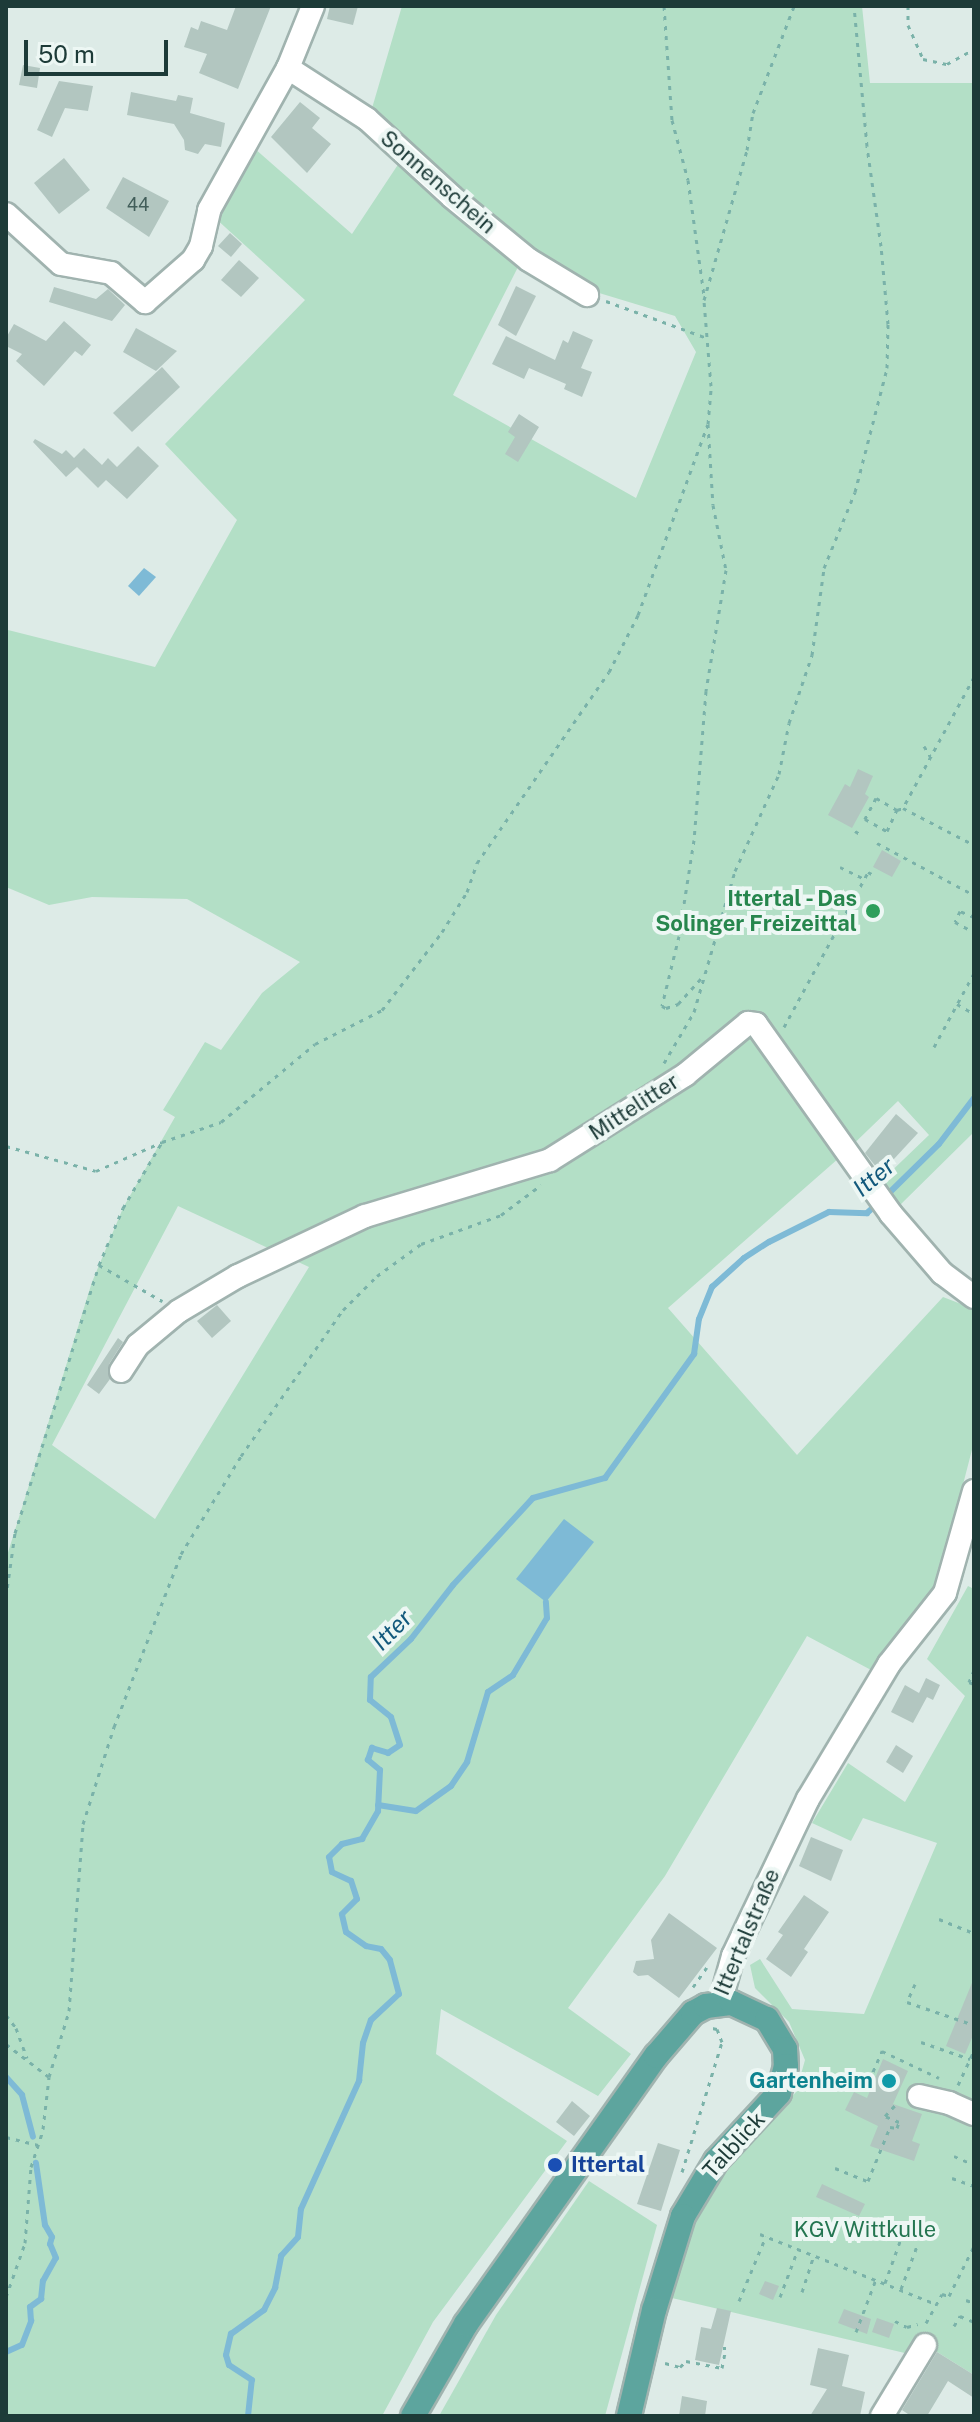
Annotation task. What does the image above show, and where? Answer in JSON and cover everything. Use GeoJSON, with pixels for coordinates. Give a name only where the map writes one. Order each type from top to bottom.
{"type":"FeatureCollection","features":[{"type":"Feature","properties":{"kind":"main road","name":"Talblick"},"geometry":{"type":"LineString","coordinates":[[629,2416],[654,2310],[689,2204],[716,2161],[779,2093],[786,2066],[785,2049],[767,2019],[746,2006],[720,2003]]}},
{"type":"Feature","properties":{"kind":"main road","name":"Ittertalstraße"},"geometry":{"type":"LineString","coordinates":[[413,2416],[474,2312],[656,2056],[693,2013],[720,2003]]}},
{"type":"Feature","properties":{"kind":"street"},"geometry":{"type":"LineString","coordinates":[[6,214],[61,264],[111,273],[145,302],[193,260],[201,246],[209,210],[288,68],[313,6]]}},
{"type":"Feature","properties":{"kind":"street","name":"Sonnenschein"},"geometry":{"type":"LineString","coordinates":[[288,68],[367,119],[452,197],[529,260],[587,295]]}},
{"type":"Feature","properties":{"kind":"street","name":"Mittelitter"},"geometry":{"type":"LineString","coordinates":[[179,1311],[238,1276],[365,1216],[550,1160],[685,1075],[742,1024],[756,1024],[874,1193],[942,1273],[974,1297]]}},
{"type":"Feature","properties":{"kind":"street"},"geometry":{"type":"LineString","coordinates":[[121,1371],[138,1345],[179,1311]]}},
{"type":"Feature","properties":{"kind":"street","name":"Ittertalstraße"},"geometry":{"type":"LineString","coordinates":[[720,2003],[733,1956],[808,1799],[889,1664],[945,1593],[974,1491]]}},
{"type":"Feature","properties":{"kind":"street"},"geometry":{"type":"LineString","coordinates":[[919,2096],[946,2092],[974,2114]]}},
{"type":"Feature","properties":{"kind":"street"},"geometry":{"type":"LineString","coordinates":[[882,2416],[924,2334]]}},
{"type":"Feature","properties":{"kind":"path"},"geometry":{"type":"LineString","coordinates":[[664,6],[672,120],[688,180],[704,300],[711,386],[708,424],[713,505],[726,570],[706,691],[694,840],[679,936],[662,1006],[678,1004],[706,973]]}},
{"type":"Feature","properties":{"kind":"path"},"geometry":{"type":"LineString","coordinates":[[704,300],[747,150],[753,113],[794,6]]}},
{"type":"Feature","properties":{"kind":"path"},"geometry":{"type":"LineString","coordinates":[[657,1075],[694,1012],[735,871],[779,774],[789,723],[812,655],[824,568],[855,492],[887,368],[888,324],[881,246],[867,146],[854,6]]}},
{"type":"Feature","properties":{"kind":"path"},"geometry":{"type":"LineString","coordinates":[[908,6],[908,25],[923,59],[947,64],[974,49]]}},
{"type":"Feature","properties":{"kind":"path"},"geometry":{"type":"LineString","coordinates":[[587,295],[707,338]]}},
{"type":"Feature","properties":{"kind":"path"},"geometry":{"type":"LineString","coordinates":[[6,1146],[96,1171],[162,1142],[221,1122],[315,1044],[382,1010],[406,982],[467,892],[477,863],[609,672],[638,615],[708,424]]}},
{"type":"Feature","properties":{"kind":"path"},"geometry":{"type":"LineString","coordinates":[[897,810],[876,798],[865,819],[887,831],[897,810],[903,808],[974,677]]}},
{"type":"Feature","properties":{"kind":"path"},"geometry":{"type":"LineString","coordinates":[[924,746],[930,756]]}},
{"type":"Feature","properties":{"kind":"path"},"geometry":{"type":"LineString","coordinates":[[903,808],[974,845]]}},
{"type":"Feature","properties":{"kind":"path"},"geometry":{"type":"LineString","coordinates":[[855,831],[863,836]]}},
{"type":"Feature","properties":{"kind":"path"},"geometry":{"type":"LineString","coordinates":[[877,843],[974,895]]}},
{"type":"Feature","properties":{"kind":"path"},"geometry":{"type":"LineString","coordinates":[[840,867],[865,879]]}},
{"type":"Feature","properties":{"kind":"path"},"geometry":{"type":"LineString","coordinates":[[779,1036],[868,872],[872,874]]}},
{"type":"Feature","properties":{"kind":"path"},"geometry":{"type":"LineString","coordinates":[[974,917],[960,911],[955,922],[974,932]]}},
{"type":"Feature","properties":{"kind":"path"},"geometry":{"type":"LineString","coordinates":[[934,1047],[974,973]]}},
{"type":"Feature","properties":{"kind":"path"},"geometry":{"type":"LineString","coordinates":[[957,1004],[974,1014]]}},
{"type":"Feature","properties":{"kind":"path"},"geometry":{"type":"LineString","coordinates":[[6,1597],[15,1533],[99,1265],[123,1208],[162,1142]]}},
{"type":"Feature","properties":{"kind":"path"},"geometry":{"type":"LineString","coordinates":[[6,2297],[25,2243],[31,2167],[38,2145],[49,2077],[69,2011],[83,1824],[114,1727],[181,1554],[241,1456],[343,1310],[377,1276],[421,1244],[501,1215],[550,1178]]}},
{"type":"Feature","properties":{"kind":"path"},"geometry":{"type":"LineString","coordinates":[[99,1265],[179,1311]]}},
{"type":"Feature","properties":{"kind":"path"},"geometry":{"type":"LineString","coordinates":[[974,1670],[969,1682],[974,1684]]}},
{"type":"Feature","properties":{"kind":"path"},"geometry":{"type":"LineString","coordinates":[[939,1919],[974,1933]]}},
{"type":"Feature","properties":{"kind":"path"},"geometry":{"type":"LineString","coordinates":[[687,1996],[709,1964]]}},
{"type":"Feature","properties":{"kind":"path"},"geometry":{"type":"LineString","coordinates":[[915,1984],[907,2002],[974,2025]]}},
{"type":"Feature","properties":{"kind":"path"},"geometry":{"type":"LineString","coordinates":[[6,2015],[16,2028],[27,2060]]}},
{"type":"Feature","properties":{"kind":"path"},"geometry":{"type":"LineString","coordinates":[[689,2204],[675,2192],[704,2109],[722,2042],[717,2029],[708,2027]]}},
{"type":"Feature","properties":{"kind":"path"},"geometry":{"type":"LineString","coordinates":[[921,2042],[971,2060]]}},
{"type":"Feature","properties":{"kind":"path"},"geometry":{"type":"LineString","coordinates":[[6,2044],[49,2077]]}},
{"type":"Feature","properties":{"kind":"path"},"geometry":{"type":"LineString","coordinates":[[865,2090],[882,2051],[946,2092],[971,2060],[974,2050]]}},
{"type":"Feature","properties":{"kind":"path"},"geometry":{"type":"LineString","coordinates":[[835,2168],[868,2181],[890,2127],[897,2128],[899,2122],[885,2116],[889,2109],[895,2107],[903,2091],[919,2096]]}},
{"type":"Feature","properties":{"kind":"path"},"geometry":{"type":"LineString","coordinates":[[6,2137],[38,2145]]}},
{"type":"Feature","properties":{"kind":"path"},"geometry":{"type":"LineString","coordinates":[[954,2156],[974,2165]]}},
{"type":"Feature","properties":{"kind":"path"},"geometry":{"type":"LineString","coordinates":[[952,2178],[974,2186]]}},
{"type":"Feature","properties":{"kind":"path"},"geometry":{"type":"LineString","coordinates":[[885,2283],[908,2219]]}},
{"type":"Feature","properties":{"kind":"path"},"geometry":{"type":"LineString","coordinates":[[760,2234],[936,2304]]}},
{"type":"Feature","properties":{"kind":"path"},"geometry":{"type":"LineString","coordinates":[[739,2301],[766,2236]]}},
{"type":"Feature","properties":{"kind":"path"},"geometry":{"type":"LineString","coordinates":[[901,2289],[917,2246]]}},
{"type":"Feature","properties":{"kind":"path"},"geometry":{"type":"LineString","coordinates":[[895,2321],[924,2334],[936,2304],[942,2294],[949,2296],[974,2246]]}},
{"type":"Feature","properties":{"kind":"path"},"geometry":{"type":"LineString","coordinates":[[780,2297],[798,2249]]}},
{"type":"Feature","properties":{"kind":"path"},"geometry":{"type":"LineString","coordinates":[[802,2292],[814,2255]]}},
{"type":"Feature","properties":{"kind":"path"},"geometry":{"type":"LineString","coordinates":[[856,2332],[876,2279]]}},
{"type":"Feature","properties":{"kind":"path"},"geometry":{"type":"LineString","coordinates":[[966,2300],[974,2303]]}},
{"type":"Feature","properties":{"kind":"path"},"geometry":{"type":"LineString","coordinates":[[954,2326],[960,2316],[974,2322]]}},
{"type":"Feature","properties":{"kind":"path"},"geometry":{"type":"LineString","coordinates":[[686,2361],[722,2368],[726,2348],[723,2348]]}},
{"type":"Feature","properties":{"kind":"green space"},"geometry":{"type":"Polygon","coordinates":[[[402,6],[862,6],[870,83],[974,83],[974,1132],[897,1208],[878,1184],[929,1135],[898,1101],[839,1158],[668,1308],[797,1455],[943,1297],[974,1309],[974,1442],[938,1581],[873,1671],[807,1636],[665,1876],[568,2008],[631,2054],[598,2096],[441,2009],[436,2054],[567,2141],[433,2322],[382,2416],[6,2416],[6,1559],[92,1282],[123,1208],[175,1117],[163,1110],[205,1042],[221,1050],[262,993],[300,962],[187,899],[92,897],[49,905],[6,887],[6,588],[8,630],[155,667],[237,520],[165,444],[305,300],[214,217],[254,148],[352,234],[401,160],[518,267],[453,395],[636,498],[696,352],[675,316],[586,289],[516,244],[370,115],[402,6]],[[178,1206],[52,1445],[155,1519],[309,1267],[178,1206]]]}},
{"type":"Feature","properties":{"kind":"green space","name":"KGV Wittkulle"},"geometry":{"type":"Polygon","coordinates":[[[968,1586],[974,1589],[974,2375],[918,2340],[909,2354],[672,2298],[693,2228],[716,2184],[796,2092],[805,2060],[789,2022],[755,1988],[750,1965],[760,1959],[792,2009],[864,2014],[937,1843],[863,1818],[851,1841],[812,1823],[848,1763],[905,1802],[965,1696],[927,1659],[968,1586]]]}},
{"type":"Feature","properties":{"kind":"green space"},"geometry":{"type":"Polygon","coordinates":[[[589,2181],[657,2225],[605,2416],[439,2416],[496,2315],[589,2181]]]}},
{"type":"Feature","properties":{"kind":"water"},"geometry":{"type":"Polygon","coordinates":[[[144,568],[156,577],[139,596],[128,586],[144,568]]]}},
{"type":"Feature","properties":{"kind":"water"},"geometry":{"type":"Polygon","coordinates":[[[564,1519],[594,1542],[546,1602],[516,1579],[564,1519]]]}},
{"type":"Feature","properties":{"kind":"building"},"geometry":{"type":"Polygon","coordinates":[[[236,6],[271,6],[238,89],[199,73],[207,54],[184,47],[191,27],[198,30],[201,21],[227,30],[236,6]]]}},
{"type":"Feature","properties":{"kind":"building"},"geometry":{"type":"Polygon","coordinates":[[[330,6],[358,6],[353,25],[327,19],[330,6]]]}},
{"type":"Feature","properties":{"kind":"building"},"geometry":{"type":"Polygon","coordinates":[[[23,65],[40,68],[37,88],[19,85],[23,65]]]}},
{"type":"Feature","properties":{"kind":"building"},"geometry":{"type":"Polygon","coordinates":[[[59,81],[93,86],[88,111],[65,108],[52,137],[37,130],[59,81]]]}},
{"type":"Feature","properties":{"kind":"building"},"geometry":{"type":"Polygon","coordinates":[[[131,92],[176,101],[178,95],[193,98],[190,113],[225,123],[221,147],[205,144],[198,154],[185,150],[184,140],[174,124],[127,115],[131,92]]]}},
{"type":"Feature","properties":{"kind":"building"},"geometry":{"type":"Polygon","coordinates":[[[300,102],[320,118],[312,128],[331,144],[307,173],[271,137],[300,102]]]}},
{"type":"Feature","properties":{"kind":"building"},"geometry":{"type":"Polygon","coordinates":[[[64,158],[90,190],[59,214],[34,183],[64,158]]]}},
{"type":"Feature","properties":{"kind":"building"},"geometry":{"type":"Polygon","coordinates":[[[123,177],[169,201],[149,237],[106,208],[123,177]]]}},
{"type":"Feature","properties":{"kind":"building"},"geometry":{"type":"Polygon","coordinates":[[[230,233],[242,244],[231,257],[218,246],[230,233]]]}},
{"type":"Feature","properties":{"kind":"building"},"geometry":{"type":"Polygon","coordinates":[[[239,260],[259,278],[241,297],[221,280],[239,260]]]}},
{"type":"Feature","properties":{"kind":"building"},"geometry":{"type":"Polygon","coordinates":[[[516,286],[536,296],[516,336],[498,325],[516,286]]]}},
{"type":"Feature","properties":{"kind":"building"},"geometry":{"type":"Polygon","coordinates":[[[54,287],[96,299],[108,289],[125,305],[112,321],[49,302],[54,287]]]}},
{"type":"Feature","properties":{"kind":"building"},"geometry":{"type":"Polygon","coordinates":[[[64,321],[91,345],[82,356],[75,351],[44,386],[16,361],[22,354],[6,346],[6,338],[14,324],[46,341],[64,321]]]}},
{"type":"Feature","properties":{"kind":"building"},"geometry":{"type":"Polygon","coordinates":[[[136,328],[177,351],[156,371],[123,352],[136,328]]]}},
{"type":"Feature","properties":{"kind":"building"},"geometry":{"type":"Polygon","coordinates":[[[573,331],[593,340],[581,368],[592,372],[582,397],[564,389],[566,384],[529,368],[524,379],[492,364],[506,336],[555,360],[563,340],[568,343],[573,331]]]}},
{"type":"Feature","properties":{"kind":"building"},"geometry":{"type":"Polygon","coordinates":[[[162,367],[180,387],[132,432],[113,413],[162,367]]]}},
{"type":"Feature","properties":{"kind":"building"},"geometry":{"type":"Polygon","coordinates":[[[519,414],[539,427],[518,462],[505,454],[515,437],[508,432],[519,414]]]}},
{"type":"Feature","properties":{"kind":"building"},"geometry":{"type":"Polygon","coordinates":[[[35,439],[62,454],[66,450],[74,458],[84,448],[102,465],[108,458],[117,467],[138,446],[159,466],[127,499],[106,480],[98,488],[77,467],[66,477],[33,442],[35,439]]]}},
{"type":"Feature","properties":{"kind":"building"},"geometry":{"type":"Polygon","coordinates":[[[858,769],[873,776],[865,794],[869,797],[852,828],[828,815],[845,784],[850,787],[858,769]]]}},
{"type":"Feature","properties":{"kind":"building"},"geometry":{"type":"Polygon","coordinates":[[[882,850],[901,861],[892,877],[873,867],[882,850]]]}},
{"type":"Feature","properties":{"kind":"building"},"geometry":{"type":"Polygon","coordinates":[[[896,1114],[918,1133],[881,1173],[865,1153],[896,1114]]]}},
{"type":"Feature","properties":{"kind":"building"},"geometry":{"type":"Polygon","coordinates":[[[217,1305],[231,1321],[212,1338],[197,1321],[217,1305]]]}},
{"type":"Feature","properties":{"kind":"building"},"geometry":{"type":"Polygon","coordinates":[[[118,1338],[123,1342],[109,1364],[110,1379],[99,1394],[87,1385],[118,1338]]]}},
{"type":"Feature","properties":{"kind":"building"},"geometry":{"type":"Polygon","coordinates":[[[926,1678],[940,1685],[933,1700],[927,1697],[913,1723],[891,1712],[905,1685],[919,1693],[926,1678]]]}},
{"type":"Feature","properties":{"kind":"building"},"geometry":{"type":"Polygon","coordinates":[[[896,1745],[913,1756],[903,1773],[886,1762],[896,1745]]]}},
{"type":"Feature","properties":{"kind":"building"},"geometry":{"type":"Polygon","coordinates":[[[811,1837],[843,1850],[831,1881],[799,1866],[811,1837]]]}},
{"type":"Feature","properties":{"kind":"building"},"geometry":{"type":"Polygon","coordinates":[[[804,1895],[829,1912],[804,1949],[808,1952],[791,1977],[766,1959],[783,1935],[778,1932],[804,1895]]]}},
{"type":"Feature","properties":{"kind":"building"},"geometry":{"type":"Polygon","coordinates":[[[669,1913],[717,1948],[679,1998],[648,1975],[638,1976],[633,1972],[636,1961],[654,1959],[651,1940],[669,1913]]]}},
{"type":"Feature","properties":{"kind":"building"},"geometry":{"type":"Polygon","coordinates":[[[974,1978],[974,2033],[965,2054],[946,2046],[974,1978]]]}},
{"type":"Feature","properties":{"kind":"building"},"geometry":{"type":"Polygon","coordinates":[[[883,2059],[908,2071],[893,2104],[922,2114],[912,2141],[920,2144],[914,2161],[870,2146],[878,2126],[845,2110],[854,2092],[867,2098],[883,2059]]]}},
{"type":"Feature","properties":{"kind":"building"},"geometry":{"type":"Polygon","coordinates":[[[572,2101],[590,2116],[574,2136],[556,2122],[572,2101]]]}},
{"type":"Feature","properties":{"kind":"building"},"geometry":{"type":"Polygon","coordinates":[[[658,2143],[680,2150],[661,2211],[637,2204],[658,2143]]]}},
{"type":"Feature","properties":{"kind":"building"},"geometry":{"type":"Polygon","coordinates":[[[822,2184],[865,2204],[859,2216],[816,2197],[822,2184]]]}},
{"type":"Feature","properties":{"kind":"building"},"geometry":{"type":"Polygon","coordinates":[[[765,2281],[779,2286],[773,2300],[759,2294],[765,2281]]]}},
{"type":"Feature","properties":{"kind":"building"},"geometry":{"type":"Polygon","coordinates":[[[717,2308],[731,2311],[719,2365],[695,2360],[701,2327],[711,2329],[717,2308]]]}},
{"type":"Feature","properties":{"kind":"building"},"geometry":{"type":"Polygon","coordinates":[[[844,2309],[871,2319],[867,2334],[838,2323],[844,2309]]]}},
{"type":"Feature","properties":{"kind":"building"},"geometry":{"type":"Polygon","coordinates":[[[877,2318],[894,2324],[889,2338],[872,2332],[877,2318]]]}},
{"type":"Feature","properties":{"kind":"building"},"geometry":{"type":"Polygon","coordinates":[[[818,2348],[849,2355],[842,2386],[865,2392],[860,2416],[810,2416],[827,2389],[810,2385],[818,2348]]]}},
{"type":"Feature","properties":{"kind":"building"},"geometry":{"type":"Polygon","coordinates":[[[937,2352],[974,2375],[974,2398],[948,2381],[927,2416],[911,2416],[902,2410],[937,2352]]]}},
{"type":"Feature","properties":{"kind":"building"},"geometry":{"type":"Polygon","coordinates":[[[682,2396],[707,2401],[705,2416],[679,2416],[682,2396]]]}},
{"type":"Feature","properties":{"kind":"waterway","name":"Itter"},"geometry":{"type":"LineString","coordinates":[[886,1196],[939,1144],[974,1098]]}},
{"type":"Feature","properties":{"kind":"waterway","name":"Itter"},"geometry":{"type":"LineString","coordinates":[[248,2416],[252,2380],[229,2365],[226,2355],[231,2334],[264,2310],[275,2288],[281,2256],[298,2237],[301,2209],[359,2081],[363,2043],[371,2020],[399,1994],[390,1960],[381,1949],[366,1946],[346,1932],[342,1914],[357,1899],[351,1881],[332,1872],[329,1857],[342,1844],[362,1839],[378,1811],[380,1770],[368,1760],[372,1748],[388,1753],[400,1745],[391,1717],[370,1700],[371,1677],[411,1639],[453,1585],[533,1498],[605,1478],[694,1354],[699,1319],[712,1287],[744,1258],[769,1242],[829,1212],[867,1213],[877,1204]]}},
{"type":"Feature","properties":{"kind":"waterway"},"geometry":{"type":"LineString","coordinates":[[378,1805],[416,1811],[451,1786],[467,1762],[488,1692],[513,1675],[547,1618],[546,1602]]}},
{"type":"Feature","properties":{"kind":"waterway"},"geometry":{"type":"LineString","coordinates":[[6,2077],[22,2095],[33,2137]]}},
{"type":"Feature","properties":{"kind":"waterway"},"geometry":{"type":"LineString","coordinates":[[6,2352],[22,2345],[31,2321],[30,2307],[41,2299],[43,2281],[56,2258],[50,2244],[52,2237],[45,2225],[36,2163]]}},
{"type":"Feature","properties":{"kind":"place","name":"Ittertal - Das Solinger Freizeittal"},"geometry":{"type":"Point","coordinates":[873,911]}},
{"type":"Feature","properties":{"kind":"place","name":"Gartenheim"},"geometry":{"type":"Point","coordinates":[889,2081]}},
{"type":"Feature","properties":{"kind":"place","name":"Ittertal"},"geometry":{"type":"Point","coordinates":[555,2165]}}]}
